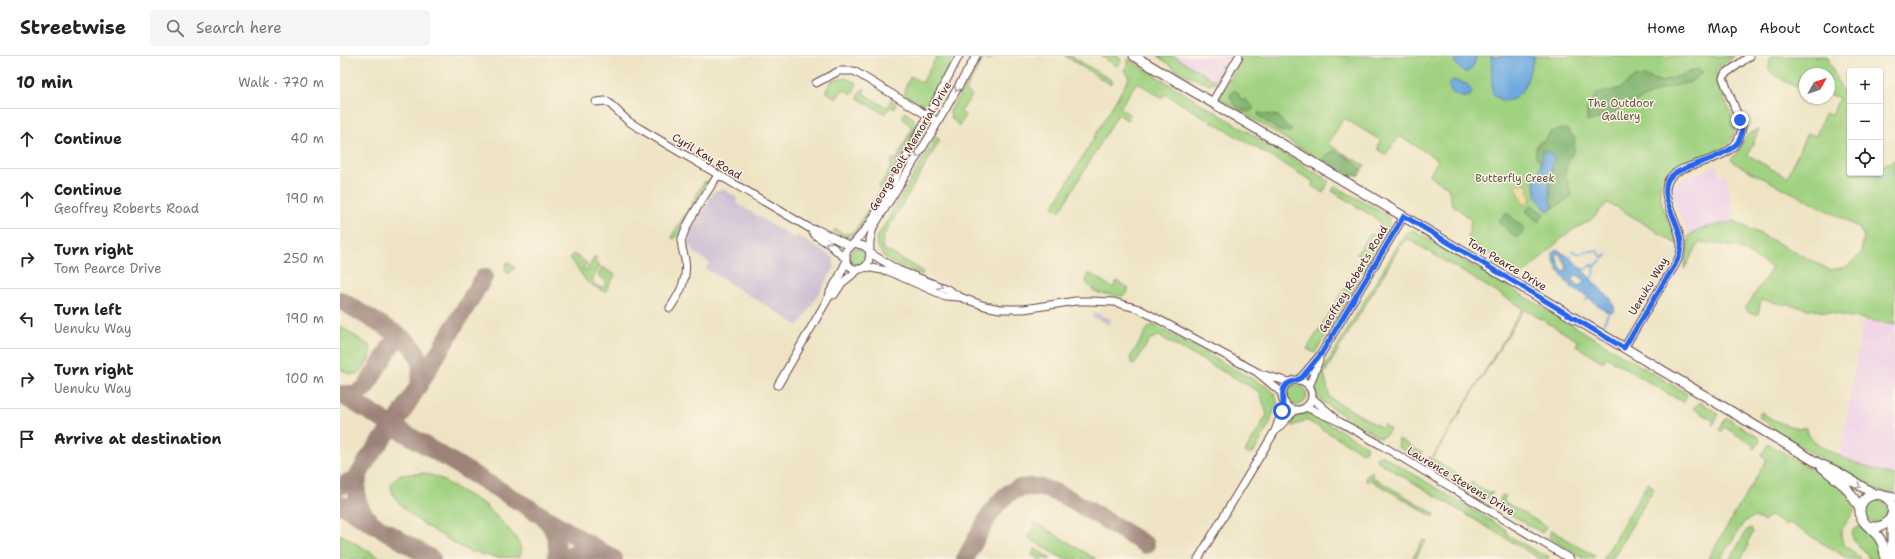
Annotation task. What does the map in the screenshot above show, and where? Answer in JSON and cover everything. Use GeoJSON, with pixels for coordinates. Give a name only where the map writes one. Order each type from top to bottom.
{"type":"FeatureCollection","features":[{"type":"Feature","properties":{"kind":"main road","name":"Tom Pearce Drive"},"geometry":{"type":"LineString","coordinates":[[1134,56],[1213,101],[1818,464],[1846,487],[1860,508]]}},
{"type":"Feature","properties":{"kind":"main road","name":"Tom Pearce Drive"},"geometry":{"type":"LineString","coordinates":[[1148,56],[1185,85]]}},
{"type":"Feature","properties":{"kind":"main road","name":"Tom Pearce Drive"},"geometry":{"type":"LineString","coordinates":[[1818,464],[1836,471],[1878,495]]}},
{"type":"Feature","properties":{"kind":"main road"},"geometry":{"type":"LineString","coordinates":[[1885,559],[1882,542],[1878,534],[1862,519],[1860,508],[1864,500],[1878,495],[1887,498],[1893,507],[1893,559]]}},
{"type":"Feature","properties":{"kind":"main road"},"geometry":{"type":"LineString","coordinates":[[1870,526],[1880,528],[1889,522],[1893,517]]}},
{"type":"Feature","properties":{"kind":"street","name":"George Bolt Memorial Drive"},"geometry":{"type":"LineString","coordinates":[[852,244],[869,225],[885,198],[959,56]]}},
{"type":"Feature","properties":{"kind":"street","name":"George Bolt Memorial Drive"},"geometry":{"type":"LineString","coordinates":[[870,252],[874,226],[938,122],[976,56]]}},
{"type":"Feature","properties":{"kind":"street"},"geometry":{"type":"LineString","coordinates":[[1213,101],[1239,56]]}},
{"type":"Feature","properties":{"kind":"street","name":"Uenuku Way"},"geometry":{"type":"LineString","coordinates":[[1624,348],[1672,268],[1681,248],[1680,235],[1665,194],[1666,185],[1671,177],[1678,172],[1719,156],[1737,140],[1742,126],[1723,78],[1725,74],[1750,56]]}},
{"type":"Feature","properties":{"kind":"street"},"geometry":{"type":"LineString","coordinates":[[816,83],[839,71],[854,71],[938,122]]}},
{"type":"Feature","properties":{"kind":"street","name":"Cyril Kay Road"},"geometry":{"type":"LineString","coordinates":[[596,102],[605,101],[609,103],[628,121],[811,229],[818,230],[852,244]]}},
{"type":"Feature","properties":{"kind":"street"},"geometry":{"type":"LineString","coordinates":[[670,308],[681,290],[684,281],[686,269],[682,240],[685,230],[718,175]]}},
{"type":"Feature","properties":{"kind":"street","name":"Geoffrey Roberts Road"},"geometry":{"type":"LineString","coordinates":[[1299,380],[1321,354],[1404,216]]}},
{"type":"Feature","properties":{"kind":"street","name":"Cyril Kay Road"},"geometry":{"type":"LineString","coordinates":[[811,229],[815,235],[829,244],[845,260]]}},
{"type":"Feature","properties":{"kind":"street"},"geometry":{"type":"LineString","coordinates":[[778,384],[830,295],[830,292],[839,277],[845,260],[846,251],[852,244],[864,246],[870,252],[894,268],[947,289],[960,297],[985,306],[1000,309],[1024,309],[1076,301],[1114,302],[1133,307],[1155,316],[1256,372],[1282,393],[1285,403],[1275,432]]}},
{"type":"Feature","properties":{"kind":"street"},"geometry":{"type":"LineString","coordinates":[[830,295],[834,295],[842,283],[869,260],[870,252]]}},
{"type":"Feature","properties":{"kind":"street"},"geometry":{"type":"LineString","coordinates":[[845,260],[851,267],[888,271],[945,296],[960,297]]}},
{"type":"Feature","properties":{"kind":"street","name":"Geoffrey Roberts Road"},"geometry":{"type":"LineString","coordinates":[[1309,387],[1321,354]]}},
{"type":"Feature","properties":{"kind":"street"},"geometry":{"type":"LineString","coordinates":[[1198,559],[1275,432],[1295,410],[1306,407],[1312,398],[1309,387],[1304,382],[1299,380],[1289,382],[1256,372]]}},
{"type":"Feature","properties":{"kind":"street"},"geometry":{"type":"LineString","coordinates":[[1282,393],[1289,382]]}},
{"type":"Feature","properties":{"kind":"street","name":"Laurence Stevens Drive"},"geometry":{"type":"LineString","coordinates":[[1312,398],[1340,422]]}},
{"type":"Feature","properties":{"kind":"street"},"geometry":{"type":"LineString","coordinates":[[1285,403],[1295,410]]}},
{"type":"Feature","properties":{"kind":"street","name":"Laurence Stevens Drive"},"geometry":{"type":"LineString","coordinates":[[1306,407],[1340,422],[1570,559]]}},
{"type":"Feature","properties":{"kind":"street"},"geometry":{"type":"LineString","coordinates":[[1878,495],[1895,497]]}},
{"type":"Feature","properties":{"kind":"street"},"geometry":{"type":"LineString","coordinates":[[1893,559],[1895,548]]}},
{"type":"Feature","properties":{"kind":"shaded area"},"geometry":{"type":"Polygon","coordinates":[[[1170,56],[1232,56],[1214,83],[1170,56]]]}},
{"type":"Feature","properties":{"kind":"shaded area"},"geometry":{"type":"Polygon","coordinates":[[[1716,166],[1721,176],[1726,174],[1735,221],[1700,229],[1689,236],[1673,196],[1673,187],[1676,182],[1716,166]]]}},
{"type":"Feature","properties":{"kind":"shaded area"},"geometry":{"type":"Polygon","coordinates":[[[723,189],[735,196],[737,200],[736,203],[794,238],[798,236],[834,258],[834,268],[799,326],[706,269],[710,263],[696,254],[689,244],[690,232],[714,192],[723,189]]]}},
{"type":"Feature","properties":{"kind":"shaded area"},"geometry":{"type":"Polygon","coordinates":[[[1094,312],[1111,319],[1109,325],[1092,317],[1094,312]]]}},
{"type":"Feature","properties":{"kind":"shaded area"},"geometry":{"type":"Polygon","coordinates":[[[1863,320],[1895,325],[1895,475],[1884,473],[1840,456],[1863,320]]]}},
{"type":"Feature","properties":{"kind":"green space"},"geometry":{"type":"Polygon","coordinates":[[[937,56],[953,56],[949,68],[937,92],[927,103],[918,103],[905,95],[905,88],[911,76],[922,83],[937,56]]]}},
{"type":"Feature","properties":{"kind":"green space"},"geometry":{"type":"Polygon","coordinates":[[[983,56],[995,56],[989,60],[984,57],[966,90],[972,96],[960,112],[965,115],[959,126],[951,118],[950,111],[983,56]]]}},
{"type":"Feature","properties":{"kind":"green space"},"geometry":{"type":"Polygon","coordinates":[[[1065,56],[1071,56],[1113,81],[1110,84],[1065,56]]]}},
{"type":"Feature","properties":{"kind":"green space"},"geometry":{"type":"Polygon","coordinates":[[[1101,56],[1119,56],[1121,62],[1117,66],[1101,56]]]}},
{"type":"Feature","properties":{"kind":"green space"},"geometry":{"type":"Polygon","coordinates":[[[1158,56],[1174,56],[1215,81],[1223,68],[1220,65],[1225,68],[1214,84],[1210,81],[1210,85],[1179,72],[1158,56]]]}},
{"type":"Feature","properties":{"kind":"green space"},"geometry":{"type":"Polygon","coordinates":[[[1243,56],[1734,56],[1716,70],[1718,84],[1736,125],[1729,143],[1724,149],[1712,155],[1680,166],[1670,171],[1664,177],[1660,187],[1661,199],[1678,245],[1617,207],[1607,203],[1591,220],[1569,232],[1522,275],[1470,241],[1468,238],[1471,220],[1452,204],[1448,187],[1429,176],[1438,160],[1400,136],[1385,155],[1378,149],[1380,140],[1344,118],[1328,144],[1365,166],[1349,178],[1219,98],[1243,56]]]}},
{"type":"Feature","properties":{"kind":"green space"},"geometry":{"type":"Polygon","coordinates":[[[1770,56],[1827,56],[1832,68],[1799,68],[1799,81],[1796,87],[1774,75],[1769,70],[1770,56]]]}},
{"type":"Feature","properties":{"kind":"green space"},"geometry":{"type":"Polygon","coordinates":[[[1128,59],[1329,181],[1323,193],[1312,186],[1314,182],[1165,94],[1162,98],[1137,82],[1120,108],[1130,115],[1127,120],[1118,114],[1060,211],[1053,207],[1129,78],[1124,70],[1128,64],[1128,59]]]}},
{"type":"Feature","properties":{"kind":"green space"},"geometry":{"type":"Polygon","coordinates":[[[1698,69],[1703,72],[1690,82],[1662,89],[1604,117],[1587,122],[1587,109],[1597,94],[1621,88],[1635,77],[1644,76],[1662,82],[1698,69]]]}},
{"type":"Feature","properties":{"kind":"green space"},"geometry":{"type":"Polygon","coordinates":[[[1835,74],[1847,102],[1847,176],[1883,176],[1883,166],[1895,160],[1895,325],[1761,300],[1758,314],[1751,314],[1745,309],[1772,268],[1738,247],[1700,242],[1684,269],[1689,236],[1700,229],[1735,221],[1830,270],[1847,267],[1861,253],[1864,237],[1860,229],[1846,220],[1749,171],[1731,159],[1739,150],[1747,135],[1759,129],[1748,155],[1787,178],[1807,133],[1816,136],[1825,113],[1832,116],[1839,98],[1835,96],[1835,74]]]}},
{"type":"Feature","properties":{"kind":"green space"},"geometry":{"type":"Polygon","coordinates":[[[845,78],[857,83],[852,94],[843,89],[836,99],[826,91],[831,81],[845,78]]]}},
{"type":"Feature","properties":{"kind":"green space"},"geometry":{"type":"Polygon","coordinates":[[[865,88],[863,93],[887,108],[891,100],[896,104],[895,109],[890,107],[885,114],[858,98],[860,92],[865,88]]]}},
{"type":"Feature","properties":{"kind":"green space"},"geometry":{"type":"Polygon","coordinates":[[[1233,91],[1238,92],[1240,99],[1246,100],[1254,108],[1249,112],[1237,106],[1231,99],[1230,95],[1233,91]]]}},
{"type":"Feature","properties":{"kind":"green space"},"geometry":{"type":"Polygon","coordinates":[[[904,112],[913,118],[916,125],[862,226],[853,234],[845,238],[833,232],[835,229],[843,233],[848,233],[856,229],[880,190],[878,187],[889,170],[892,159],[896,159],[912,128],[902,117],[904,112]]]}},
{"type":"Feature","properties":{"kind":"green space"},"geometry":{"type":"Polygon","coordinates":[[[1258,113],[1278,116],[1285,125],[1291,128],[1291,132],[1278,131],[1259,116],[1258,113]]]}},
{"type":"Feature","properties":{"kind":"green space"},"geometry":{"type":"Polygon","coordinates":[[[917,126],[914,135],[874,211],[862,228],[917,126]]]}},
{"type":"Feature","properties":{"kind":"green space"},"geometry":{"type":"Polygon","coordinates":[[[1561,129],[1568,130],[1575,139],[1574,152],[1569,159],[1565,175],[1572,196],[1552,209],[1553,204],[1550,201],[1551,194],[1549,185],[1553,166],[1544,152],[1541,163],[1536,156],[1536,149],[1538,143],[1546,140],[1550,132],[1561,129]]]}},
{"type":"Feature","properties":{"kind":"green space"},"geometry":{"type":"Polygon","coordinates":[[[936,137],[940,140],[883,237],[882,248],[923,271],[922,275],[899,266],[887,259],[878,247],[876,239],[936,137]]]}},
{"type":"Feature","properties":{"kind":"green space"},"geometry":{"type":"Polygon","coordinates":[[[1333,151],[1346,156],[1356,164],[1362,171],[1358,176],[1345,172],[1324,160],[1324,157],[1333,151]]]}},
{"type":"Feature","properties":{"kind":"green space"},"geometry":{"type":"Polygon","coordinates":[[[705,181],[708,183],[682,226],[678,236],[673,239],[672,236],[705,181]]]}},
{"type":"Feature","properties":{"kind":"green space"},"geometry":{"type":"Polygon","coordinates":[[[1335,186],[1387,215],[1390,223],[1385,236],[1377,230],[1381,226],[1378,220],[1332,191],[1335,186]]]}},
{"type":"Feature","properties":{"kind":"green space"},"geometry":{"type":"Polygon","coordinates":[[[1531,205],[1544,214],[1539,221],[1537,221],[1526,211],[1531,205]]]}},
{"type":"Feature","properties":{"kind":"green space"},"geometry":{"type":"Polygon","coordinates":[[[1506,212],[1525,229],[1517,238],[1498,222],[1506,212]]]}},
{"type":"Feature","properties":{"kind":"green space"},"geometry":{"type":"Polygon","coordinates":[[[1413,230],[1686,393],[1687,395],[1684,403],[1606,357],[1603,362],[1576,346],[1578,341],[1524,309],[1433,457],[1523,308],[1408,239],[1401,245],[1324,374],[1330,398],[1382,428],[1384,424],[1390,429],[1387,434],[1380,438],[1321,401],[1315,393],[1314,385],[1404,235],[1413,230]]]}},
{"type":"Feature","properties":{"kind":"green space"},"geometry":{"type":"Polygon","coordinates":[[[1372,234],[1382,240],[1363,272],[1357,268],[1363,257],[1357,254],[1369,235],[1372,234]]]}},
{"type":"Feature","properties":{"kind":"green space"},"geometry":{"type":"Polygon","coordinates":[[[858,248],[864,251],[867,257],[864,263],[858,266],[852,263],[849,257],[852,251],[858,248]]]}},
{"type":"Feature","properties":{"kind":"green space"},"geometry":{"type":"Polygon","coordinates":[[[573,254],[587,263],[583,269],[586,271],[595,256],[597,258],[594,262],[600,265],[592,281],[598,287],[604,287],[606,283],[604,279],[598,276],[602,267],[615,275],[605,292],[587,282],[570,258],[573,254]]]}},
{"type":"Feature","properties":{"kind":"green space"},"geometry":{"type":"Polygon","coordinates":[[[507,262],[515,267],[510,273],[507,273],[505,268],[507,262]]]}},
{"type":"Feature","properties":{"kind":"green space"},"geometry":{"type":"Polygon","coordinates":[[[1089,273],[1113,288],[1117,281],[1128,288],[1128,292],[1122,296],[1098,293],[1086,282],[1089,273]]]}},
{"type":"Feature","properties":{"kind":"green space"},"geometry":{"type":"Polygon","coordinates":[[[1353,275],[1359,280],[1315,353],[1307,349],[1353,275]]]}},
{"type":"Feature","properties":{"kind":"green space"},"geometry":{"type":"Polygon","coordinates":[[[1152,325],[1269,388],[1275,394],[1278,405],[1274,410],[1270,423],[1254,452],[1249,454],[1245,452],[1267,415],[1260,392],[1159,336],[1150,339],[1135,364],[1132,365],[1130,358],[1148,328],[1152,325]]]}},
{"type":"Feature","properties":{"kind":"green space"},"geometry":{"type":"Polygon","coordinates":[[[340,326],[370,346],[371,349],[367,363],[358,373],[351,374],[340,369],[340,326]]]}},
{"type":"Feature","properties":{"kind":"green space"},"geometry":{"type":"Polygon","coordinates":[[[1297,385],[1304,388],[1307,395],[1304,402],[1297,405],[1290,402],[1287,395],[1290,388],[1297,385]]]}},
{"type":"Feature","properties":{"kind":"green space"},"geometry":{"type":"Polygon","coordinates":[[[1700,402],[1719,414],[1713,425],[1714,421],[1693,408],[1700,402]]]}},
{"type":"Feature","properties":{"kind":"green space"},"geometry":{"type":"Polygon","coordinates":[[[1761,412],[1782,424],[1807,428],[1808,436],[1815,443],[1836,454],[1862,465],[1895,475],[1895,494],[1872,490],[1770,427],[1768,423],[1759,417],[1761,412]]]}},
{"type":"Feature","properties":{"kind":"green space"},"geometry":{"type":"Polygon","coordinates":[[[1303,414],[1312,414],[1367,446],[1364,453],[1306,420],[1293,426],[1290,424],[1295,417],[1303,414]]]}},
{"type":"Feature","properties":{"kind":"green space"},"geometry":{"type":"Polygon","coordinates":[[[1727,418],[1759,438],[1760,441],[1754,449],[1752,444],[1724,427],[1721,432],[1719,430],[1727,418]]]}},
{"type":"Feature","properties":{"kind":"green space"},"geometry":{"type":"Polygon","coordinates":[[[1399,439],[1422,453],[1417,458],[1398,447],[1399,439]]]}},
{"type":"Feature","properties":{"kind":"green space"},"geometry":{"type":"Polygon","coordinates":[[[1768,444],[1841,486],[1855,507],[1854,512],[1841,533],[1842,538],[1844,544],[1860,559],[1848,559],[1788,522],[1786,525],[1770,516],[1764,521],[1754,517],[1744,522],[1720,559],[1708,559],[1767,459],[1761,455],[1768,444]]]}},
{"type":"Feature","properties":{"kind":"green space"},"geometry":{"type":"Polygon","coordinates":[[[1381,455],[1505,529],[1508,535],[1539,553],[1549,556],[1548,559],[1540,559],[1376,460],[1377,457],[1381,455]]]}},
{"type":"Feature","properties":{"kind":"green space"},"geometry":{"type":"Polygon","coordinates":[[[1429,457],[1462,477],[1455,481],[1427,465],[1429,457]]]}},
{"type":"Feature","properties":{"kind":"green space"},"geometry":{"type":"Polygon","coordinates":[[[1370,472],[1373,472],[1371,476],[1435,514],[1434,517],[1369,479],[1367,482],[1365,478],[1370,472]]]}},
{"type":"Feature","properties":{"kind":"green space"},"geometry":{"type":"Polygon","coordinates":[[[424,473],[437,477],[487,506],[486,507],[515,537],[521,550],[520,556],[497,557],[474,551],[472,553],[437,533],[409,513],[398,502],[392,492],[392,482],[399,475],[424,473]]]}},
{"type":"Feature","properties":{"kind":"green space"},"geometry":{"type":"Polygon","coordinates":[[[1471,482],[1490,493],[1493,492],[1485,499],[1471,490],[1471,482]]]}},
{"type":"Feature","properties":{"kind":"green space"},"geometry":{"type":"Polygon","coordinates":[[[1648,483],[1654,488],[1612,559],[1603,559],[1648,483]]]}},
{"type":"Feature","properties":{"kind":"green space"},"geometry":{"type":"Polygon","coordinates":[[[1502,495],[1506,496],[1503,501],[1544,525],[1546,527],[1542,533],[1500,508],[1498,504],[1502,495]]]}},
{"type":"Feature","properties":{"kind":"green space"},"geometry":{"type":"Polygon","coordinates":[[[1876,499],[1881,500],[1887,506],[1887,516],[1881,522],[1876,523],[1871,522],[1865,516],[1864,511],[1865,506],[1871,500],[1876,499]]]}},
{"type":"Feature","properties":{"kind":"green space"},"geometry":{"type":"Polygon","coordinates":[[[1036,523],[1096,559],[1064,559],[1027,537],[1036,523]]]}},
{"type":"Feature","properties":{"kind":"green space"},"geometry":{"type":"Polygon","coordinates":[[[1861,526],[1874,534],[1882,559],[1869,559],[1865,551],[1855,542],[1852,534],[1853,530],[1861,526]]]}},
{"type":"Feature","properties":{"kind":"green space"},"geometry":{"type":"Polygon","coordinates":[[[1751,528],[1753,532],[1747,543],[1749,545],[1741,559],[1730,559],[1747,530],[1751,528]]]}},
{"type":"Feature","properties":{"kind":"green space"},"geometry":{"type":"Polygon","coordinates":[[[1551,530],[1595,556],[1593,559],[1584,559],[1549,537],[1551,530]]]}},
{"type":"Feature","properties":{"kind":"green space"},"geometry":{"type":"Polygon","coordinates":[[[340,534],[382,559],[340,559],[340,534]]]}},
{"type":"Feature","properties":{"kind":"green space"},"geometry":{"type":"Polygon","coordinates":[[[1423,540],[1426,541],[1415,559],[1412,559],[1423,540]]]}},
{"type":"Feature","properties":{"kind":"green space"},"geometry":{"type":"Polygon","coordinates":[[[1035,549],[1051,559],[1039,559],[1032,555],[1035,549]]]}},
{"type":"Feature","properties":{"kind":"sand"},"geometry":{"type":"Polygon","coordinates":[[[1524,183],[1527,185],[1531,200],[1524,206],[1515,185],[1524,183]]]}},
{"type":"Feature","properties":{"kind":"water"},"geometry":{"type":"Polygon","coordinates":[[[1454,56],[1476,56],[1474,65],[1468,72],[1464,72],[1455,63],[1454,56]]]}},
{"type":"Feature","properties":{"kind":"water"},"geometry":{"type":"Polygon","coordinates":[[[1491,56],[1535,56],[1524,89],[1514,99],[1504,101],[1494,96],[1492,90],[1491,56]]]}},
{"type":"Feature","properties":{"kind":"water"},"geometry":{"type":"Polygon","coordinates":[[[1452,80],[1467,84],[1472,92],[1470,96],[1462,97],[1453,93],[1449,88],[1449,84],[1452,80]]]}},
{"type":"Feature","properties":{"kind":"water"},"geometry":{"type":"Polygon","coordinates":[[[1543,151],[1552,153],[1554,161],[1549,184],[1550,201],[1553,204],[1550,211],[1545,209],[1536,195],[1534,182],[1534,178],[1540,169],[1543,151]]]}},
{"type":"Feature","properties":{"kind":"water"},"geometry":{"type":"Polygon","coordinates":[[[1557,249],[1574,261],[1605,294],[1610,297],[1615,309],[1612,313],[1602,309],[1587,296],[1573,288],[1564,279],[1554,262],[1553,252],[1557,249]],[[1559,253],[1556,255],[1560,267],[1565,271],[1567,267],[1559,253]],[[1577,275],[1572,280],[1579,286],[1585,280],[1577,275]]]}},
{"type":"Feature","properties":{"kind":"waterway"},"geometry":{"type":"LineString","coordinates":[[1875,176],[1877,178],[1884,177],[1895,172]]}},
{"type":"Feature","properties":{"kind":"waterway"},"geometry":{"type":"LineString","coordinates":[[1572,251],[1581,254],[1588,251],[1597,251],[1601,256],[1605,257]]}},
{"type":"Feature","properties":{"kind":"waterway"},"geometry":{"type":"LineString","coordinates":[[1594,273],[1595,266],[1607,255]]}},
{"type":"Feature","properties":{"kind":"waterway"},"geometry":{"type":"LineString","coordinates":[[1588,267],[1591,265],[1595,266]]}},
{"type":"Feature","properties":{"kind":"waterway"},"geometry":{"type":"LineString","coordinates":[[1586,300],[1589,297]]}},
{"type":"Feature","properties":{"kind":"waterway"},"geometry":{"type":"LineString","coordinates":[[1604,323],[1609,312]]}},
{"type":"Feature","properties":{"kind":"taxiway"},"geometry":{"type":"LineString","coordinates":[[340,486],[353,480],[359,474],[369,457],[399,418],[484,277]]}},
{"type":"Feature","properties":{"kind":"taxiway"},"geometry":{"type":"LineString","coordinates":[[340,300],[397,334],[412,346],[420,362],[421,372],[419,383]]}},
{"type":"Feature","properties":{"kind":"taxiway"},"geometry":{"type":"LineString","coordinates":[[340,394],[355,394],[365,388],[398,335]]}},
{"type":"Feature","properties":{"kind":"taxiway"},"geometry":{"type":"LineString","coordinates":[[340,394],[614,559]]}},
{"type":"Feature","properties":{"kind":"taxiway"},"geometry":{"type":"LineString","coordinates":[[359,474],[357,499],[361,510],[370,521]]}},
{"type":"Feature","properties":{"kind":"taxiway"},"geometry":{"type":"LineString","coordinates":[[965,559],[997,505],[1002,499],[1013,491],[1025,487],[1038,487],[1064,496],[1146,545]]}},
{"type":"Feature","properties":{"kind":"taxiway"},"geometry":{"type":"LineString","coordinates":[[340,504],[432,559]]}},
{"type":"Feature","properties":{"kind":"taxiway"},"geometry":{"type":"LineString","coordinates":[[544,518],[551,527],[555,537],[557,548],[556,559]]}},
{"type":"Feature","properties":{"kind":"taxiway"},"geometry":{"type":"LineString","coordinates":[[562,559],[579,551],[601,552]]}},
{"type":"Feature","properties":{"kind":"route"},"geometry":{"type":"LineString","coordinates":[[1282,411],[1285,403],[1282,393],[1284,388],[1289,382],[1299,380],[1321,354],[1404,216],[1624,348],[1672,268],[1681,248],[1680,235],[1665,194],[1666,185],[1671,177],[1678,172],[1719,156],[1728,150],[1737,140],[1742,131],[1740,120]]}},
{"type":"Feature","properties":{"kind":"park label","name":"The Outdoor Gallery"},"geometry":{"type":"Point","coordinates":[1621,109]}},
{"type":"Feature","properties":{"kind":"park label","name":"Butterfly Creek"},"geometry":{"type":"Point","coordinates":[1515,178]}}]}
